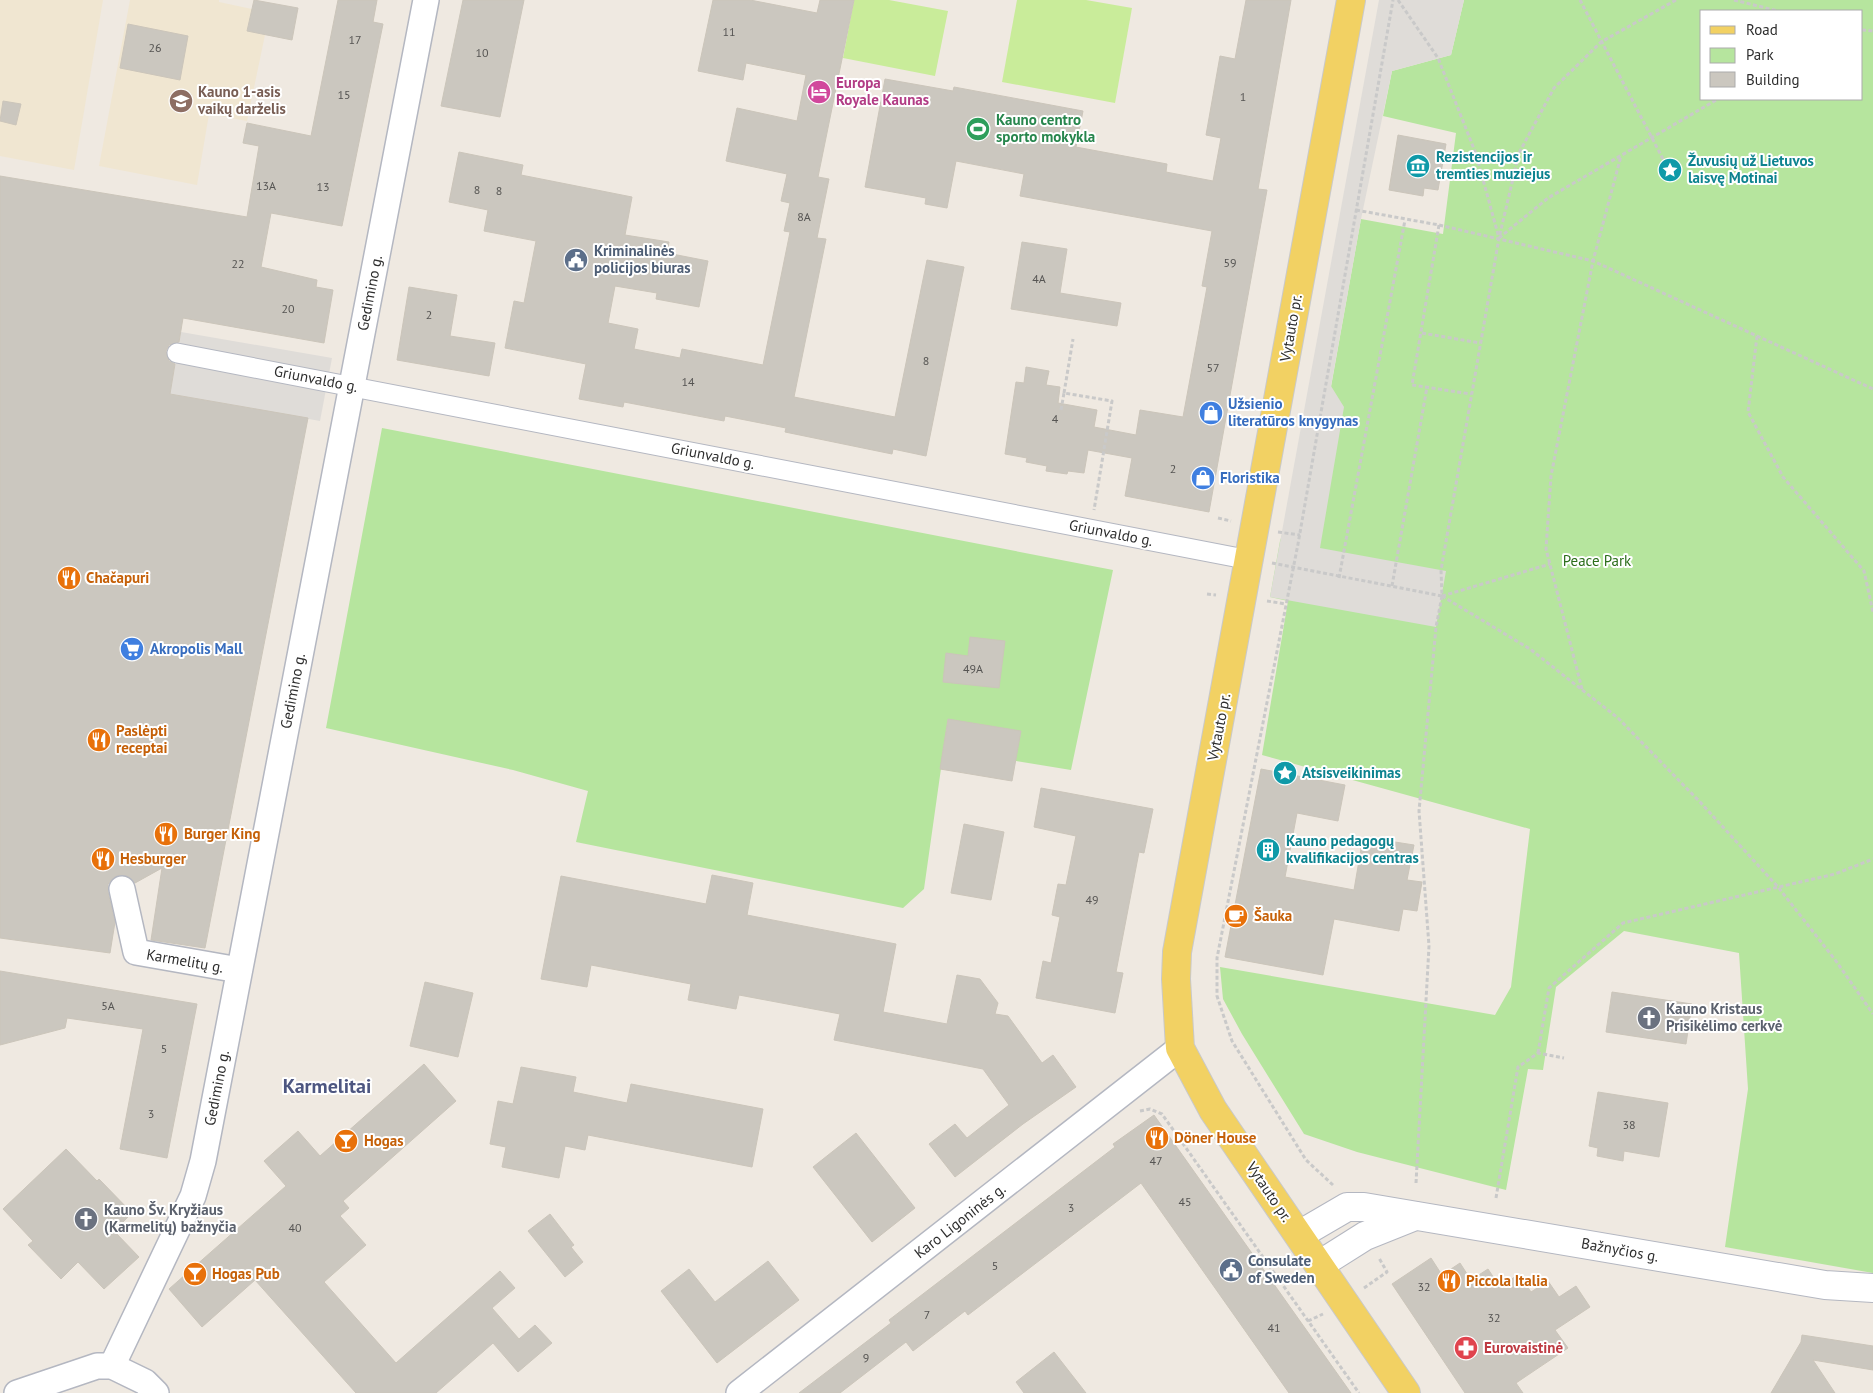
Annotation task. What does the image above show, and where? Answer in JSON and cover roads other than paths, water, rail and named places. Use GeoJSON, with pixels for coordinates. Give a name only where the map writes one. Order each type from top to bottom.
{"type":"FeatureCollection","features":[{"type":"Feature","properties":{"kind":"main road","name":"Vytauto pr."},"geometry":{"type":"LineString","coordinates":[[1350,0],[1178,952],[1176,978],[1180,1048],[1213,1110],[1406,1393]]}},
{"type":"Feature","properties":{"kind":"street","name":"Gedimino g."},"geometry":{"type":"LineString","coordinates":[[112,1366],[192,1196],[203,1161],[426,0]]}},
{"type":"Feature","properties":{"kind":"street","name":"Griunvaldo g."},"geometry":{"type":"LineString","coordinates":[[177,353],[1250,560]]}},
{"type":"Feature","properties":{"kind":"street","name":"Karmelitų g."},"geometry":{"type":"LineString","coordinates":[[122,889],[136,952],[239,970]]}},
{"type":"Feature","properties":{"kind":"street","name":"Karo Ligoninės g."},"geometry":{"type":"LineString","coordinates":[[739,1393],[1180,1048]]}},
{"type":"Feature","properties":{"kind":"street","name":"Bažnyčios g."},"geometry":{"type":"LineString","coordinates":[[1299,1235],[1347,1207],[1416,1216],[1825,1285],[1873,1288]]}},
{"type":"Feature","properties":{"kind":"street"},"geometry":{"type":"LineString","coordinates":[[1319,1265],[1365,1236],[1416,1216]]}},
{"type":"Feature","properties":{"kind":"street","name":"Bažnyčios g."},"geometry":{"type":"LineString","coordinates":[[1825,1285],[1873,1299]]}},
{"type":"Feature","properties":{"kind":"street"},"geometry":{"type":"LineString","coordinates":[[17,1393],[97,1366],[112,1366],[146,1382],[156,1393]]}},
{"type":"Feature","properties":{"kind":"place","name":"Europa Royale Kaunas"},"geometry":{"type":"Point","coordinates":[819,92]}},
{"type":"Feature","properties":{"kind":"place","name":"Kauno 1-asis vaikų darželis"},"geometry":{"type":"Point","coordinates":[181,101]}},
{"type":"Feature","properties":{"kind":"place","name":"Kauno centro sporto mokykla"},"geometry":{"type":"Point","coordinates":[978,129]}},
{"type":"Feature","properties":{"kind":"place","name":"Rezistencijos ir tremties muziejus"},"geometry":{"type":"Point","coordinates":[1418,166]}},
{"type":"Feature","properties":{"kind":"place","name":"Žuvusių už Lietuvos laisvę Motinai"},"geometry":{"type":"Point","coordinates":[1670,170]}},
{"type":"Feature","properties":{"kind":"place","name":"Kriminalinės policijos biuras"},"geometry":{"type":"Point","coordinates":[576,260]}},
{"type":"Feature","properties":{"kind":"place","name":"Užsienio literatūros knygynas"},"geometry":{"type":"Point","coordinates":[1211,413]}},
{"type":"Feature","properties":{"kind":"place","name":"Floristika"},"geometry":{"type":"Point","coordinates":[1203,478]}},
{"type":"Feature","properties":{"kind":"place","name":"Chačapuri"},"geometry":{"type":"Point","coordinates":[69,578]}},
{"type":"Feature","properties":{"kind":"place","name":"Akropolis Mall"},"geometry":{"type":"Point","coordinates":[132,649]}},
{"type":"Feature","properties":{"kind":"place","name":"Paslėpti receptai"},"geometry":{"type":"Point","coordinates":[99,740]}},
{"type":"Feature","properties":{"kind":"place","name":"Atsisveikinimas"},"geometry":{"type":"Point","coordinates":[1285,773]}},
{"type":"Feature","properties":{"kind":"place","name":"Burger King"},"geometry":{"type":"Point","coordinates":[166,834]}},
{"type":"Feature","properties":{"kind":"place","name":"Kauno pedagogų kvalifikacijos centras"},"geometry":{"type":"Point","coordinates":[1268,850]}},
{"type":"Feature","properties":{"kind":"place","name":"Hesburger"},"geometry":{"type":"Point","coordinates":[103,859]}},
{"type":"Feature","properties":{"kind":"place","name":"Šauka"},"geometry":{"type":"Point","coordinates":[1236,916]}},
{"type":"Feature","properties":{"kind":"place","name":"Kauno Kristaus Prisikėlimo cerkvė"},"geometry":{"type":"Point","coordinates":[1649,1018]}},
{"type":"Feature","properties":{"kind":"place","name":"Döner House"},"geometry":{"type":"Point","coordinates":[1157,1138]}},
{"type":"Feature","properties":{"kind":"place","name":"Hogas"},"geometry":{"type":"Point","coordinates":[346,1141]}},
{"type":"Feature","properties":{"kind":"place","name":"Kauno Šv. Kryžiaus (Karmelitų) bažnyčia"},"geometry":{"type":"Point","coordinates":[86,1219]}},
{"type":"Feature","properties":{"kind":"place","name":"Consulate of Sweden"},"geometry":{"type":"Point","coordinates":[1231,1270]}},
{"type":"Feature","properties":{"kind":"place","name":"Hogas Pub"},"geometry":{"type":"Point","coordinates":[195,1274]}},
{"type":"Feature","properties":{"kind":"place","name":"Piccola Italia"},"geometry":{"type":"Point","coordinates":[1449,1281]}},
{"type":"Feature","properties":{"kind":"place","name":"Eurovaistinė"},"geometry":{"type":"Point","coordinates":[1466,1348]}},
{"type":"Feature","properties":{"kind":"district","name":"Karmelitai"},"geometry":{"type":"Point","coordinates":[327,1086]}},
{"type":"Feature","properties":{"kind":"park label","name":"Peace Park"},"geometry":{"type":"Point","coordinates":[1597,561]}}]}
